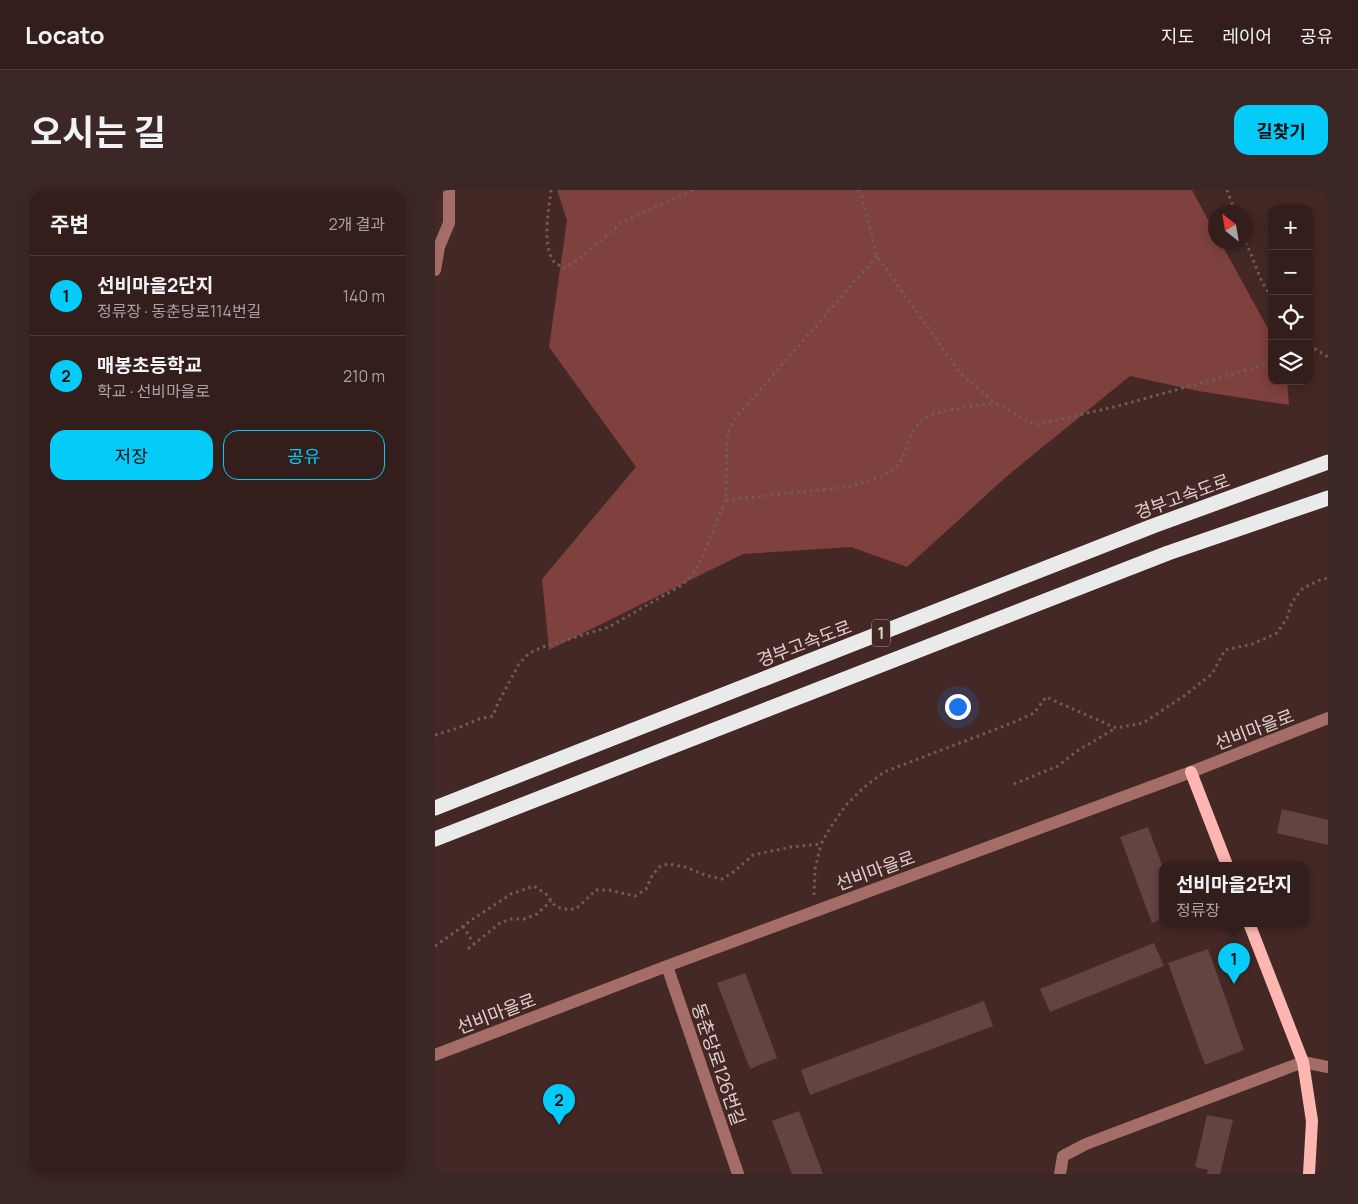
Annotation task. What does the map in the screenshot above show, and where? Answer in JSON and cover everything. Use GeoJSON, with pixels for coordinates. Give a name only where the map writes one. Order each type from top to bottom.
{"type":"FeatureCollection","features":[{"type":"Feature","properties":{"kind":"highway","name":"경부고속도로"},"geometry":{"type":"LineString","coordinates":[[435,808],[1153,526],[1328,462]]}},
{"type":"Feature","properties":{"kind":"highway","name":"1"},"geometry":{"type":"LineString","coordinates":[[435,839],[1169,553],[1328,498]]}},
{"type":"Feature","properties":{"kind":"main road"},"geometry":{"type":"LineString","coordinates":[[1191,772],[1226,862]]}},
{"type":"Feature","properties":{"kind":"main road"},"geometry":{"type":"LineString","coordinates":[[1251,927],[1303,1062],[1312,1121],[1309,1174]]}},
{"type":"Feature","properties":{"kind":"street"},"geometry":{"type":"LineString","coordinates":[[435,270],[439,247],[449,223],[449,190]]}},
{"type":"Feature","properties":{"kind":"street","name":"선비마을로"},"geometry":{"type":"LineString","coordinates":[[435,1055],[667,966],[1191,772],[1328,718]]}},
{"type":"Feature","properties":{"kind":"street","name":"동춘당로126번길"},"geometry":{"type":"LineString","coordinates":[[667,966],[737,1174]]}},
{"type":"Feature","properties":{"kind":"street"},"geometry":{"type":"LineString","coordinates":[[1060,1174],[1063,1156],[1086,1144],[1303,1062],[1328,1067]]}},
{"type":"Feature","properties":{"kind":"path"},"geometry":{"type":"LineString","coordinates":[[551,190],[547,236],[548,250],[556,264],[565,268],[624,221],[694,190]]}},
{"type":"Feature","properties":{"kind":"path"},"geometry":{"type":"LineString","coordinates":[[858,190],[861,194],[877,256],[961,374],[995,403],[1035,425],[1117,406],[1268,363]]}},
{"type":"Feature","properties":{"kind":"path"},"geometry":{"type":"LineString","coordinates":[[1227,190],[1232,205]]}},
{"type":"Feature","properties":{"kind":"path"},"geometry":{"type":"LineString","coordinates":[[1248,250],[1262,282],[1270,295]]}},
{"type":"Feature","properties":{"kind":"path"},"geometry":{"type":"LineString","coordinates":[[435,736],[479,719],[493,716],[519,664],[529,653],[609,627],[682,585],[691,577],[699,564],[727,500],[727,441],[729,430],[734,420],[877,256]]}},
{"type":"Feature","properties":{"kind":"path"},"geometry":{"type":"LineString","coordinates":[[1313,348],[1328,357]]}},
{"type":"Feature","properties":{"kind":"path"},"geometry":{"type":"LineString","coordinates":[[727,500],[847,487],[882,476],[900,463],[913,429],[923,419],[944,411],[995,403]]}},
{"type":"Feature","properties":{"kind":"path"},"geometry":{"type":"LineString","coordinates":[[1014,784],[1058,766],[1077,751],[1116,728],[1143,723],[1177,701],[1211,674],[1225,650],[1253,644],[1277,633],[1287,618],[1292,602],[1303,588],[1328,578]]}},
{"type":"Feature","properties":{"kind":"path"},"geometry":{"type":"LineString","coordinates":[[814,896],[815,869],[821,844],[831,825],[846,804],[885,772],[1034,713],[1046,697],[1116,728]]}},
{"type":"Feature","properties":{"kind":"path"},"geometry":{"type":"LineString","coordinates":[[435,946],[511,894],[534,886],[546,894],[555,906],[563,910],[576,909],[596,890],[609,890],[635,896],[646,889],[659,867],[668,864],[685,867],[722,879],[735,872],[753,855],[791,846],[821,844]]}},
{"type":"Feature","properties":{"kind":"path"},"geometry":{"type":"LineString","coordinates":[[468,949],[499,923],[537,914],[551,901]]}},
{"type":"Feature","properties":{"kind":"path"},"geometry":{"type":"LineString","coordinates":[[463,926],[474,944]]}},
{"type":"Feature","properties":{"kind":"shaded area"},"geometry":{"type":"Polygon","coordinates":[[[557,190],[1192,190],[1208,220],[1208,250],[1225,250],[1268,329],[1268,385],[1287,385],[1289,405],[1198,391],[1130,376],[1006,477],[907,567],[851,547],[743,554],[549,650],[542,579],[636,467],[549,347],[567,220],[557,190]]]}},
{"type":"Feature","properties":{"kind":"building"},"geometry":{"type":"Polygon","coordinates":[[[1282,809],[1328,820],[1328,845],[1277,833],[1282,809]]]}},
{"type":"Feature","properties":{"kind":"building"},"geometry":{"type":"Polygon","coordinates":[[[1148,827],[1161,862],[1159,862],[1159,920],[1152,923],[1120,837],[1148,827]]]}},
{"type":"Feature","properties":{"kind":"building"},"geometry":{"type":"Polygon","coordinates":[[[1154,943],[1164,966],[1050,1012],[1040,989],[1154,943]]]}},
{"type":"Feature","properties":{"kind":"building"},"geometry":{"type":"Polygon","coordinates":[[[1208,949],[1244,1050],[1205,1065],[1168,963],[1208,949]]]}},
{"type":"Feature","properties":{"kind":"building"},"geometry":{"type":"Polygon","coordinates":[[[745,973],[777,1058],[750,1069],[717,983],[745,973]]]}},
{"type":"Feature","properties":{"kind":"building"},"geometry":{"type":"Polygon","coordinates":[[[984,1001],[993,1026],[810,1095],[801,1070],[984,1001]]]}},
{"type":"Feature","properties":{"kind":"building"},"geometry":{"type":"Polygon","coordinates":[[[799,1111],[823,1174],[792,1174],[772,1121],[799,1111]]]}},
{"type":"Feature","properties":{"kind":"building"},"geometry":{"type":"Polygon","coordinates":[[[1207,1115],[1233,1120],[1220,1174],[1207,1174],[1208,1170],[1195,1167],[1207,1115]]]}},
{"type":"Feature","properties":{"kind":"place","name":"선비마을2단지"},"geometry":{"type":"Point","coordinates":[1234,984]}},
{"type":"Feature","properties":{"kind":"place","name":"매봉초등학교"},"geometry":{"type":"Point","coordinates":[559,1125]}}]}
